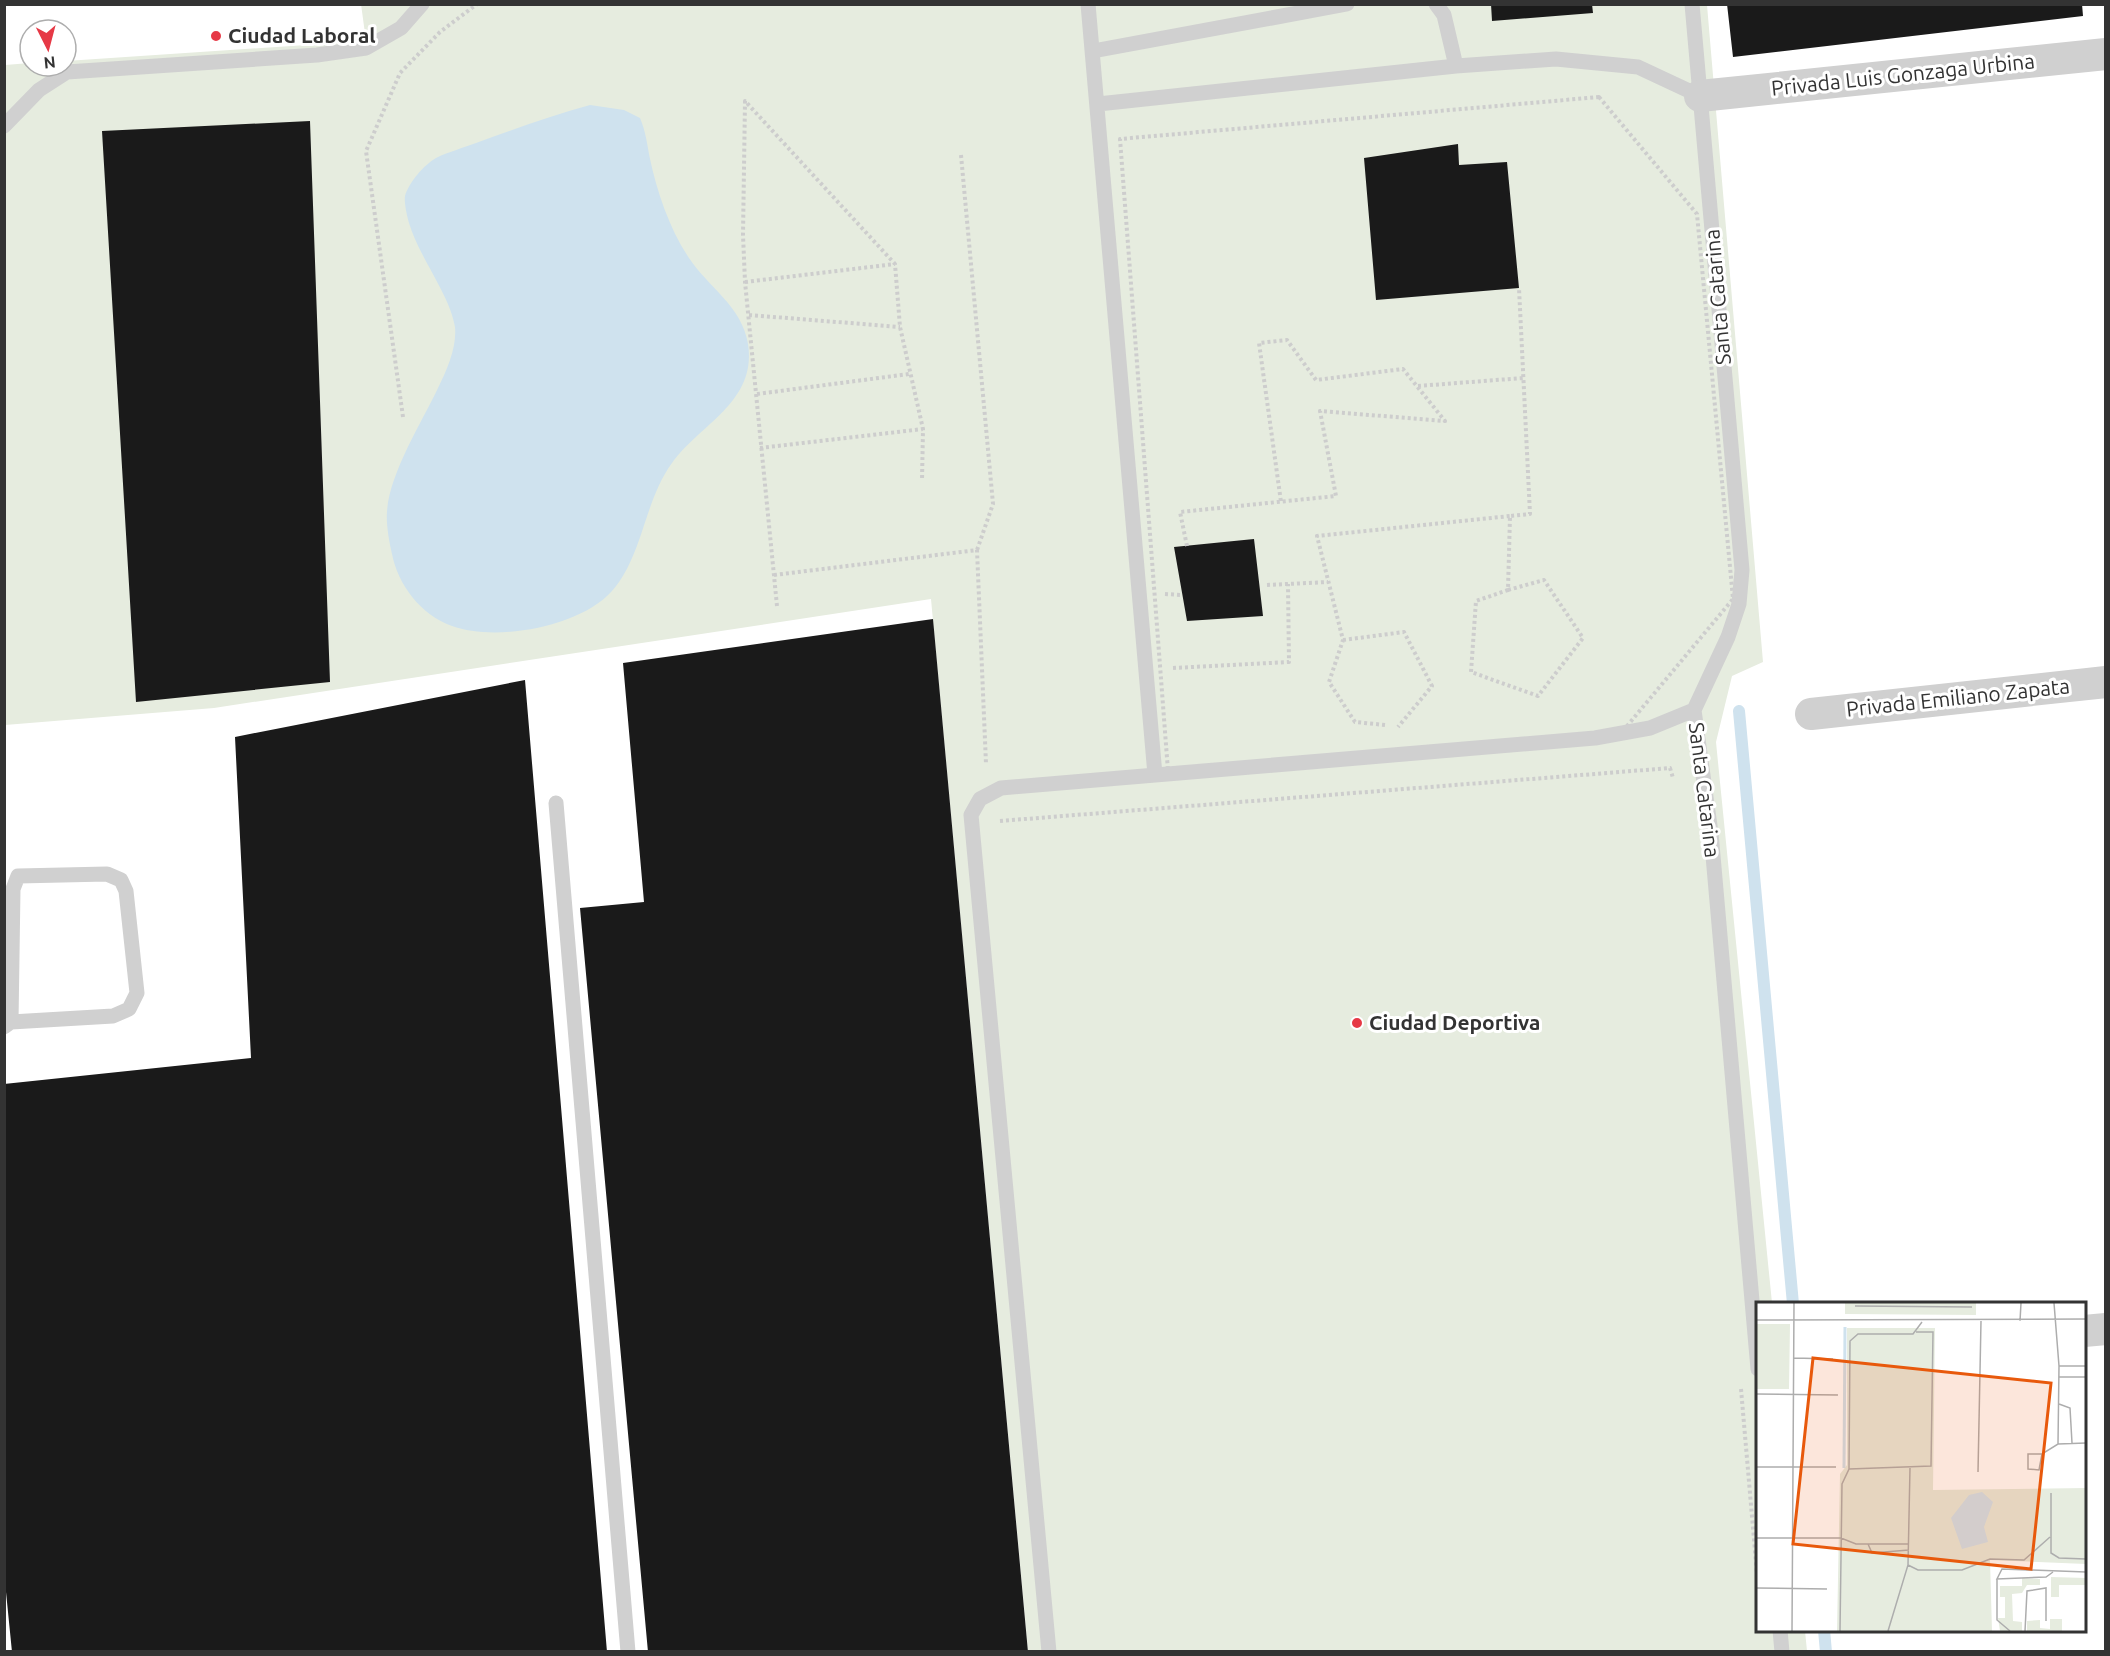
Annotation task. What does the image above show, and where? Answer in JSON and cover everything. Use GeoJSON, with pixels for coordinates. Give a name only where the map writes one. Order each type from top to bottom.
{"type":"FeatureCollection","features":[{"type":"Feature","properties":{"kind":"street","name":"Privada Luis Gonzaga Urbina"},"geometry":{"type":"LineString","coordinates":[[1700,96],[2106,54]]}},
{"type":"Feature","properties":{"kind":"street","name":"Privada Emiliano Zapata"},"geometry":{"type":"LineString","coordinates":[[1810,714],[2106,682]]}},
{"type":"Feature","properties":{"kind":"street"},"geometry":{"type":"LineString","coordinates":[[2086,1331],[2106,1329]]}},
{"type":"Feature","properties":{"kind":"lane"},"geometry":{"type":"LineString","coordinates":[[4,126],[39,90],[67,72],[318,55],[366,48],[400,28],[422,4]]}},
{"type":"Feature","properties":{"kind":"lane"},"geometry":{"type":"LineString","coordinates":[[1088,4],[1155,775]]}},
{"type":"Feature","properties":{"kind":"lane"},"geometry":{"type":"LineString","coordinates":[[1093,51],[1347,4]]}},
{"type":"Feature","properties":{"kind":"lane"},"geometry":{"type":"LineString","coordinates":[[1436,4],[1444,15],[1456,66]]}},
{"type":"Feature","properties":{"kind":"lane","name":"Santa Catarina"},"geometry":{"type":"LineString","coordinates":[[1692,4],[1742,570],[1739,603],[1728,637],[1694,710],[1711,832],[1756,1346]]}},
{"type":"Feature","properties":{"kind":"lane"},"geometry":{"type":"LineString","coordinates":[[1098,104],[1456,66],[1556,59],[1600,61],[1638,67],[1700,96]]}},
{"type":"Feature","properties":{"kind":"lane"},"geometry":{"type":"LineString","coordinates":[[1049,1652],[971,816],[980,799],[1001,788],[1595,738],[1650,728],[1694,710]]}},
{"type":"Feature","properties":{"kind":"lane"},"geometry":{"type":"LineString","coordinates":[[556,802],[628,1652]]}},
{"type":"Feature","properties":{"kind":"lane"},"geometry":{"type":"LineString","coordinates":[[107,874],[121,880],[126,891],[137,993],[129,1009],[113,1016],[8,1025],[12,889],[18,876],[107,874]]}},
{"type":"Feature","properties":{"kind":"lane"},"geometry":{"type":"LineString","coordinates":[[1780,1632],[1782,1652]]}},
{"type":"Feature","properties":{"kind":"path"},"geometry":{"type":"LineString","coordinates":[[403,417],[366,152],[400,73],[440,32],[477,4]]}},
{"type":"Feature","properties":{"kind":"path"},"geometry":{"type":"LineString","coordinates":[[1599,97],[1697,214],[1733,599],[1622,732],[1168,771],[1160,668],[1120,139],[1599,97]]}},
{"type":"Feature","properties":{"kind":"path"},"geometry":{"type":"LineString","coordinates":[[777,606],[760,448],[742,235],[745,101],[895,264],[900,327],[923,429],[922,481]]}},
{"type":"Feature","properties":{"kind":"path"},"geometry":{"type":"LineString","coordinates":[[961,155],[993,504],[977,550],[987,769]]}},
{"type":"Feature","properties":{"kind":"path"},"geometry":{"type":"LineString","coordinates":[[745,282],[895,264]]}},
{"type":"Feature","properties":{"kind":"path"},"geometry":{"type":"LineString","coordinates":[[1343,640],[1404,632],[1431,687],[1398,727],[1355,722],[1329,682],[1343,640],[1317,536],[1530,514],[1519,288]]}},
{"type":"Feature","properties":{"kind":"path"},"geometry":{"type":"LineString","coordinates":[[748,315],[900,327]]}},
{"type":"Feature","properties":{"kind":"path"},"geometry":{"type":"LineString","coordinates":[[1187,546],[1180,512],[1281,502],[1336,496],[1320,411],[1445,421],[1403,369],[1316,380],[1287,340],[1259,343],[1281,502]]}},
{"type":"Feature","properties":{"kind":"path"},"geometry":{"type":"LineString","coordinates":[[757,394],[909,374]]}},
{"type":"Feature","properties":{"kind":"path"},"geometry":{"type":"LineString","coordinates":[[1418,386],[1523,378]]}},
{"type":"Feature","properties":{"kind":"path"},"geometry":{"type":"LineString","coordinates":[[760,448],[923,429]]}},
{"type":"Feature","properties":{"kind":"path"},"geometry":{"type":"LineString","coordinates":[[1508,590],[1510,516]]}},
{"type":"Feature","properties":{"kind":"path"},"geometry":{"type":"LineString","coordinates":[[774,575],[977,550]]}},
{"type":"Feature","properties":{"kind":"path"},"geometry":{"type":"LineString","coordinates":[[1544,580],[1583,638],[1538,696],[1471,672],[1476,601],[1508,590],[1544,580]]}},
{"type":"Feature","properties":{"kind":"path"},"geometry":{"type":"LineString","coordinates":[[1267,585],[1328,582]]}},
{"type":"Feature","properties":{"kind":"path"},"geometry":{"type":"LineString","coordinates":[[1160,668],[1289,662],[1288,584]]}},
{"type":"Feature","properties":{"kind":"path"},"geometry":{"type":"LineString","coordinates":[[993,822],[1670,768]]}},
{"type":"Feature","properties":{"kind":"shaded area","name":"Ciudad Deportiva"},"geometry":{"type":"Polygon","coordinates":[[[361,4],[1707,5],[1763,662],[1732,676],[1716,742],[1772,1302],[1756,1302],[1756,1632],[1805,1632],[1807,1651],[1028,1651],[931,599],[214,708],[5,725],[5,65],[18,64],[18,78],[78,78],[78,60],[366,41],[361,4]]]}},
{"type":"Feature","properties":{"kind":"water"},"geometry":{"type":"Polygon","coordinates":[[[590,105],[624,110],[640,118],[656,184],[670,223],[689,258],[732,308],[745,331],[748,344],[748,364],[744,382],[724,411],[672,463],[655,494],[631,562],[612,591],[580,614],[559,622],[514,631],[470,631],[441,621],[421,607],[413,598],[405,588],[395,566],[388,533],[387,512],[394,481],[407,448],[445,374],[451,358],[455,335],[455,327],[447,302],[409,223],[405,196],[418,174],[436,158],[590,105]]]}},
{"type":"Feature","properties":{"kind":"building"},"geometry":{"type":"Polygon","coordinates":[[[1491,4],[1592,4],[1593,13],[1492,21],[1491,4]]]}},
{"type":"Feature","properties":{"kind":"building"},"geometry":{"type":"Polygon","coordinates":[[[1727,4],[2082,4],[2083,16],[1733,57],[1727,4]]]}},
{"type":"Feature","properties":{"kind":"building"},"geometry":{"type":"Polygon","coordinates":[[[310,121],[330,682],[136,702],[102,131],[310,121]]]}},
{"type":"Feature","properties":{"kind":"building"},"geometry":{"type":"Polygon","coordinates":[[[1458,144],[1459,165],[1507,162],[1519,288],[1376,300],[1364,158],[1458,144]]]}},
{"type":"Feature","properties":{"kind":"building"},"geometry":{"type":"Polygon","coordinates":[[[1254,539],[1263,616],[1187,621],[1174,547],[1254,539]]]}},
{"type":"Feature","properties":{"kind":"building"},"geometry":{"type":"Polygon","coordinates":[[[933,619],[1028,1652],[648,1652],[580,908],[644,902],[623,663],[933,619]]]}},
{"type":"Feature","properties":{"kind":"building"},"geometry":{"type":"Polygon","coordinates":[[[525,680],[607,1652],[12,1652],[4,1572],[4,1084],[251,1058],[235,737],[525,680]]]}},
{"type":"Feature","properties":{"kind":"waterway"},"geometry":{"type":"LineString","coordinates":[[1739,711],[1793,1302]]}},
{"type":"Feature","properties":{"kind":"waterway"},"geometry":{"type":"LineString","coordinates":[[1824,1632],[1826,1652]]}},
{"type":"Feature","properties":{"kind":"place","name":"Ciudad Laboral"},"geometry":{"type":"Point","coordinates":[216,36]}},
{"type":"Feature","properties":{"kind":"place","name":"Ciudad Deportiva"},"geometry":{"type":"Point","coordinates":[1357,1023]}}]}
